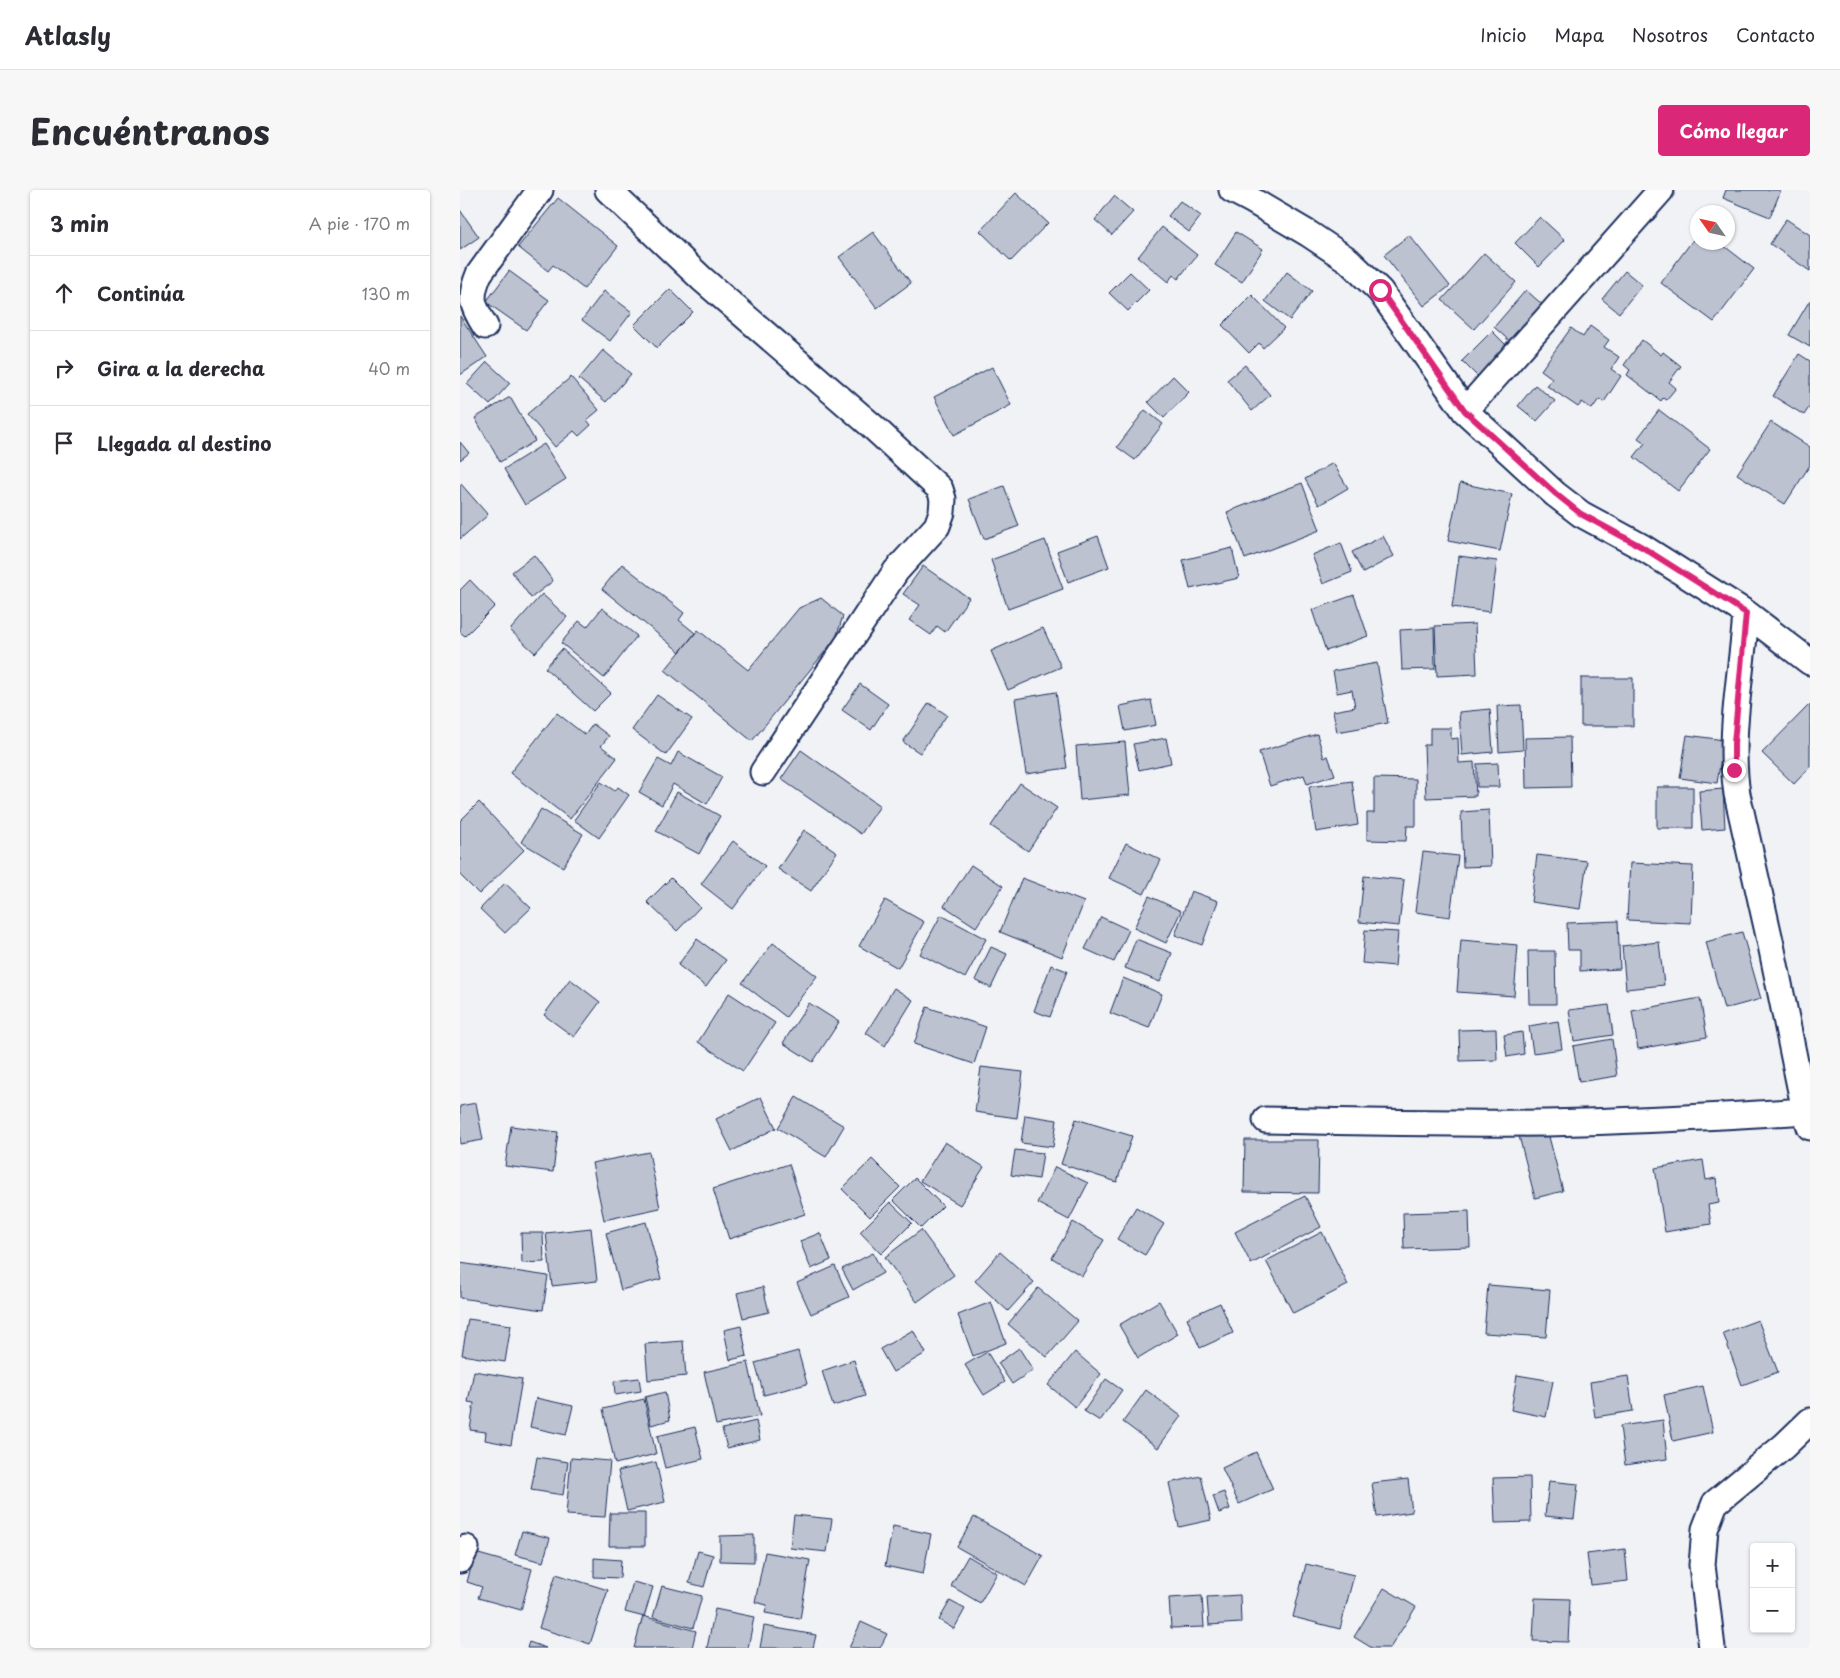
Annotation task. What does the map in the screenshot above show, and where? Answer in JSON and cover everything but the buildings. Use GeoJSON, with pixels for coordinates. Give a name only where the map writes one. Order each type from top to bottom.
{"type":"FeatureCollection","features":[{"type":"Feature","properties":{"kind":"street"},"geometry":{"type":"LineString","coordinates":[[485,326],[474,309],[472,302],[474,286],[479,274],[540,190]]}},
{"type":"Feature","properties":{"kind":"street"},"geometry":{"type":"LineString","coordinates":[[608,190],[702,279],[872,426],[940,490],[943,499],[942,512],[937,526],[896,572],[763,772]]}},
{"type":"Feature","properties":{"kind":"street"},"geometry":{"type":"LineString","coordinates":[[1232,190],[1309,234],[1354,266],[1380,290],[1465,411],[1556,494],[1581,514],[1642,547],[1746,613],[1810,662]]}},
{"type":"Feature","properties":{"kind":"street"},"geometry":{"type":"LineString","coordinates":[[1465,411],[1661,190]]}},
{"type":"Feature","properties":{"kind":"street"},"geometry":{"type":"LineString","coordinates":[[1266,1120],[1548,1123],[1682,1119],[1807,1119],[1737,794],[1734,770],[1734,743],[1746,613]]}},
{"type":"Feature","properties":{"kind":"street"},"geometry":{"type":"LineString","coordinates":[[1712,1648],[1702,1565],[1705,1529],[1715,1503],[1810,1422]]}},
{"type":"Feature","properties":{"kind":"route"},"geometry":{"type":"LineString","coordinates":[[1380,290],[1465,411],[1556,494],[1581,514],[1642,547],[1746,613],[1734,743],[1734,770]]}}]}
